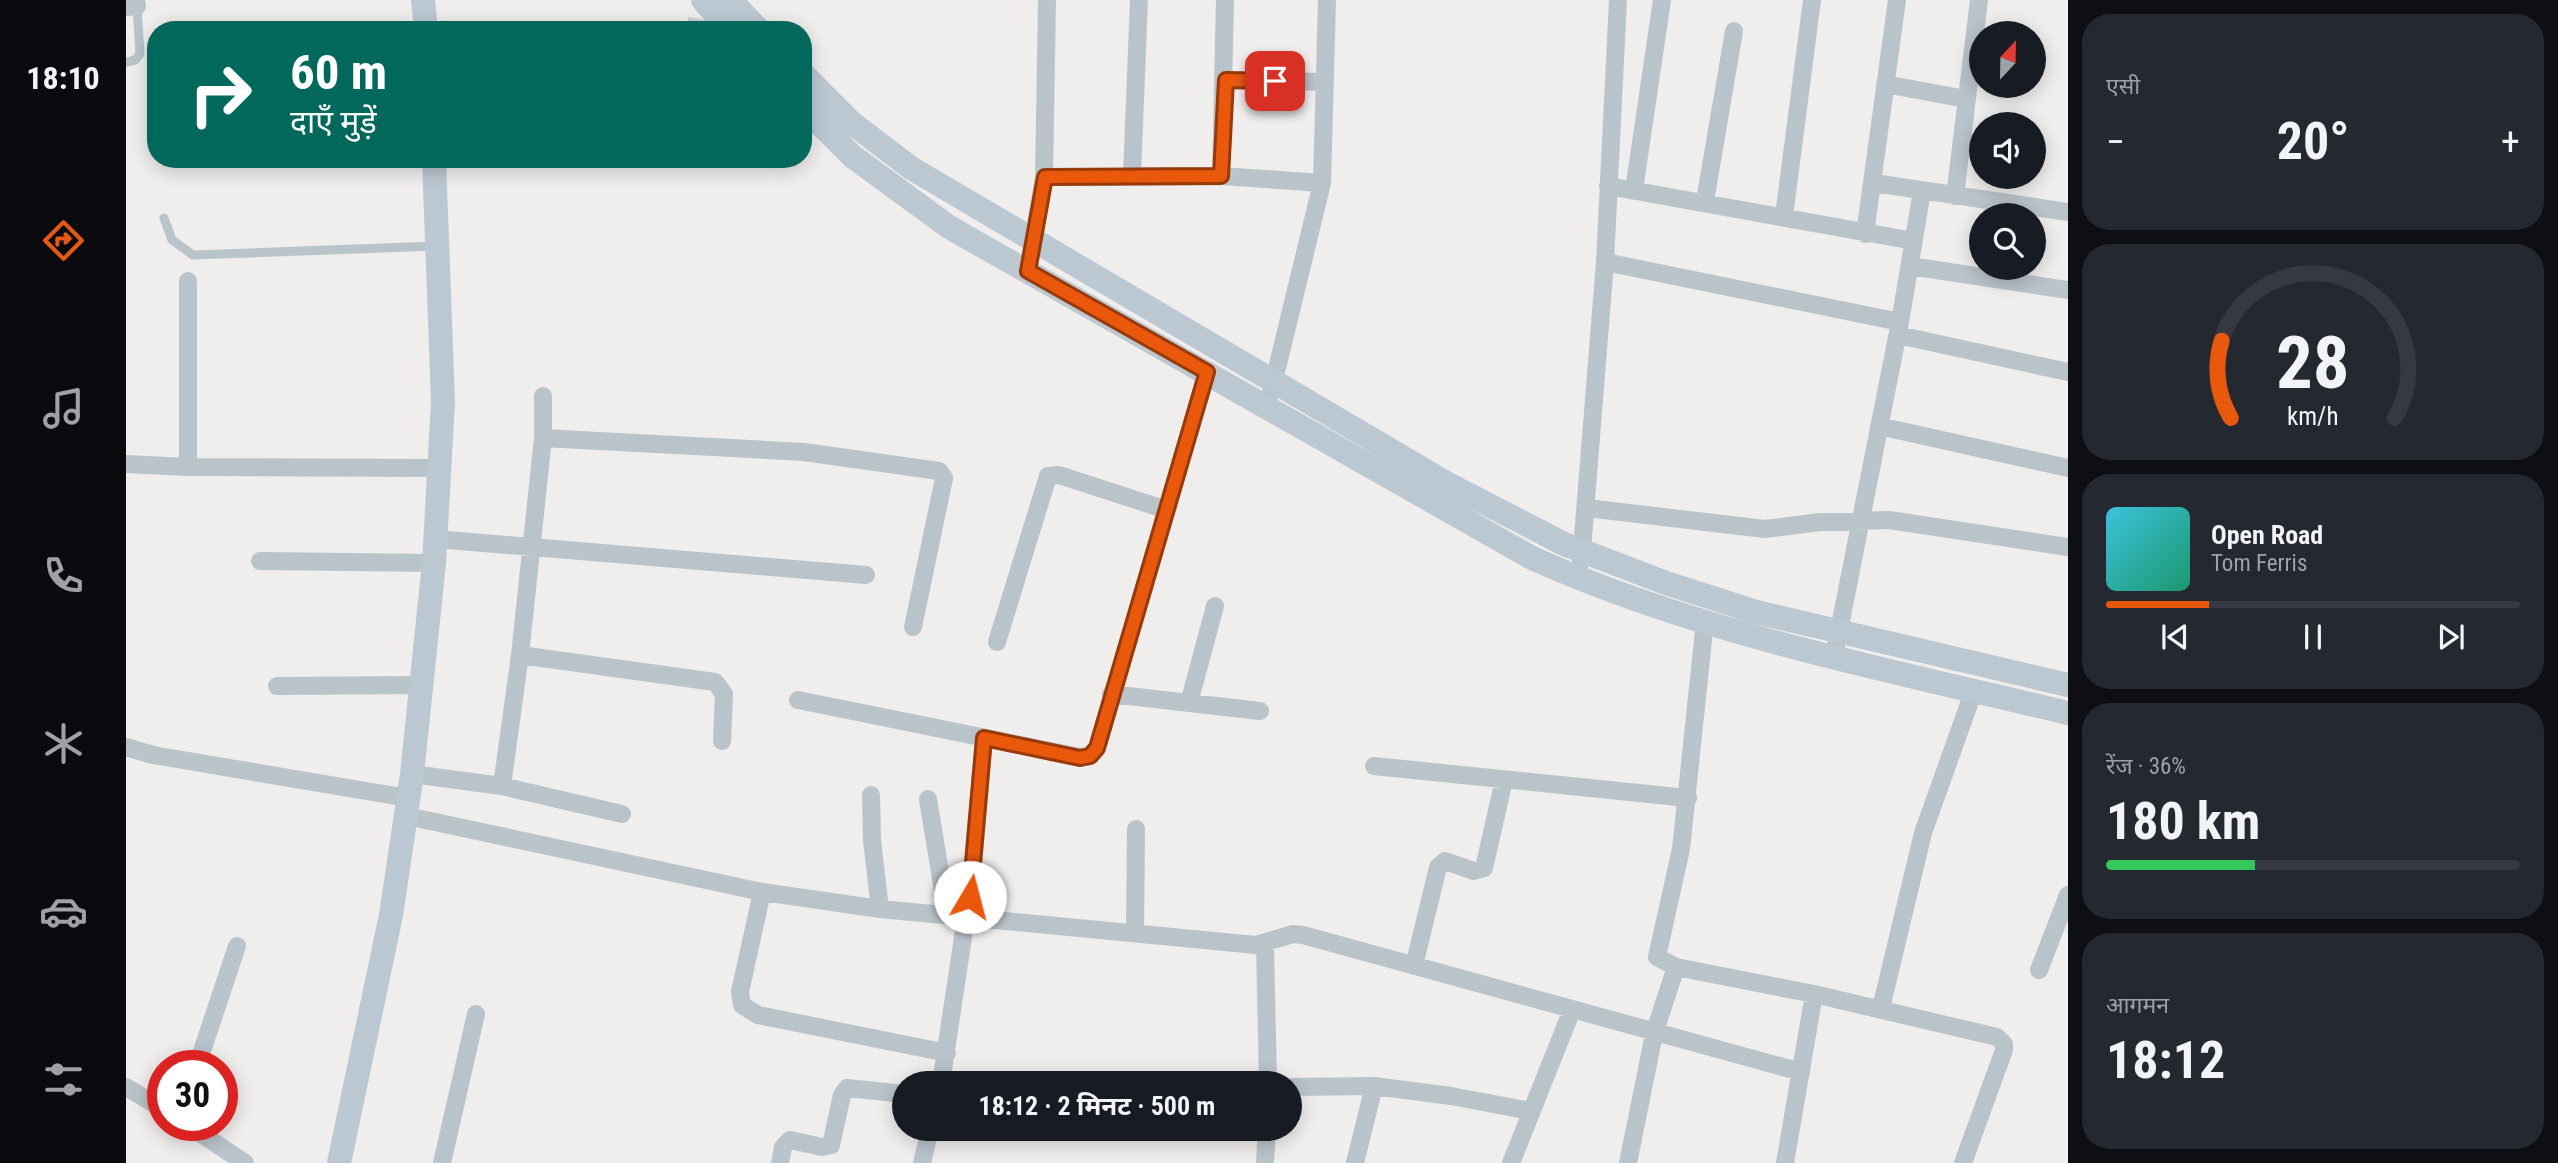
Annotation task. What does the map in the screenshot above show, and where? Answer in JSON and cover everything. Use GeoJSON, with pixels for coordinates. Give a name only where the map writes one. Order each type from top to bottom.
{"type":"FeatureCollection","features":[{"type":"Feature","properties":{"kind":"street"},"geometry":{"type":"LineString","coordinates":[[423,0],[425,21]]}},
{"type":"Feature","properties":{"kind":"street"},"geometry":{"type":"LineString","coordinates":[[703,0],[722,21]]}},
{"type":"Feature","properties":{"kind":"street"},"geometry":{"type":"LineString","coordinates":[[730,0],[750,21]]}},
{"type":"Feature","properties":{"kind":"street"},"geometry":{"type":"LineString","coordinates":[[1028,271],[1045,177],[1047,0]]}},
{"type":"Feature","properties":{"kind":"street"},"geometry":{"type":"LineString","coordinates":[[1132,175],[1139,0]]}},
{"type":"Feature","properties":{"kind":"street"},"geometry":{"type":"LineString","coordinates":[[1221,176],[1226,80],[1226,0]]}},
{"type":"Feature","properties":{"kind":"street"},"geometry":{"type":"LineString","coordinates":[[1266,406],[1276,381],[1322,183],[1327,0]]}},
{"type":"Feature","properties":{"kind":"street"},"geometry":{"type":"LineString","coordinates":[[1579,579],[1587,508],[1605,262],[1618,0]]}},
{"type":"Feature","properties":{"kind":"street"},"geometry":{"type":"LineString","coordinates":[[1634,190],[1662,0]]}},
{"type":"Feature","properties":{"kind":"street"},"geometry":{"type":"LineString","coordinates":[[1784,216],[1812,0]]}},
{"type":"Feature","properties":{"kind":"street"},"geometry":{"type":"LineString","coordinates":[[1865,234],[1897,0]]}},
{"type":"Feature","properties":{"kind":"street"},"geometry":{"type":"LineString","coordinates":[[1955,196],[1979,0]]}},
{"type":"Feature","properties":{"kind":"street"},"geometry":{"type":"LineString","coordinates":[[1705,201],[1734,31]]}},
{"type":"Feature","properties":{"kind":"street"},"geometry":{"type":"LineString","coordinates":[[1226,80],[1325,82]]}},
{"type":"Feature","properties":{"kind":"street"},"geometry":{"type":"LineString","coordinates":[[812,83],[878,145],[1033,242],[1276,381],[1448,484],[1564,544],[1666,583],[1756,612],[2068,685]]}},
{"type":"Feature","properties":{"kind":"street"},"geometry":{"type":"LineString","coordinates":[[1885,84],[1966,99]]}},
{"type":"Feature","properties":{"kind":"street"},"geometry":{"type":"LineString","coordinates":[[812,116],[852,156],[908,199],[1028,271],[1532,558],[1579,579],[1705,621],[2068,713]]}},
{"type":"Feature","properties":{"kind":"street"},"geometry":{"type":"LineString","coordinates":[[339,1163],[391,915],[409,796],[435,551],[443,402],[434,168]]}},
{"type":"Feature","properties":{"kind":"street"},"geometry":{"type":"LineString","coordinates":[[1045,177],[1221,176],[1322,183]]}},
{"type":"Feature","properties":{"kind":"street"},"geometry":{"type":"LineString","coordinates":[[1874,183],[2068,212]]}},
{"type":"Feature","properties":{"kind":"street"},"geometry":{"type":"LineString","coordinates":[[1608,186],[1705,201],[1865,234],[1914,241]]}},
{"type":"Feature","properties":{"kind":"street"},"geometry":{"type":"LineString","coordinates":[[1835,656],[1899,329],[1922,191]]}},
{"type":"Feature","properties":{"kind":"street"},"geometry":{"type":"LineString","coordinates":[[1605,262],[1899,329],[2068,372]]}},
{"type":"Feature","properties":{"kind":"street"},"geometry":{"type":"LineString","coordinates":[[1910,266],[2068,290]]}},
{"type":"Feature","properties":{"kind":"street"},"geometry":{"type":"LineString","coordinates":[[188,281],[188,467]]}},
{"type":"Feature","properties":{"kind":"street"},"geometry":{"type":"LineString","coordinates":[[798,700],[1080,758],[1090,756],[1097,748],[1207,372]]}},
{"type":"Feature","properties":{"kind":"street"},"geometry":{"type":"LineString","coordinates":[[502,786],[520,656],[543,438],[543,396]]}},
{"type":"Feature","properties":{"kind":"street"},"geometry":{"type":"LineString","coordinates":[[1880,426],[2068,468]]}},
{"type":"Feature","properties":{"kind":"street"},"geometry":{"type":"LineString","coordinates":[[543,438],[804,452],[939,471],[944,478],[913,627]]}},
{"type":"Feature","properties":{"kind":"street"},"geometry":{"type":"LineString","coordinates":[[126,464],[188,467],[439,468]]}},
{"type":"Feature","properties":{"kind":"street"},"geometry":{"type":"LineString","coordinates":[[997,642],[1048,476],[1059,475],[1167,510]]}},
{"type":"Feature","properties":{"kind":"street"},"geometry":{"type":"LineString","coordinates":[[1587,508],[1765,529],[1860,519],[1889,520],[2068,547]]}},
{"type":"Feature","properties":{"kind":"street"},"geometry":{"type":"LineString","coordinates":[[260,561],[531,545],[866,575]]}},
{"type":"Feature","properties":{"kind":"street"},"geometry":{"type":"LineString","coordinates":[[1189,703],[1215,606]]}},
{"type":"Feature","properties":{"kind":"street"},"geometry":{"type":"LineString","coordinates":[[1705,621],[1688,799],[1681,849],[1657,952],[1661,962],[1989,1033],[2002,1041],[2004,1049],[1992,1088],[1963,1163]]}},
{"type":"Feature","properties":{"kind":"street"},"geometry":{"type":"LineString","coordinates":[[520,656],[715,682],[724,694],[722,741]]}},
{"type":"Feature","properties":{"kind":"street"},"geometry":{"type":"LineString","coordinates":[[277,686],[420,685]]}},
{"type":"Feature","properties":{"kind":"street"},"geometry":{"type":"LineString","coordinates":[[1881,1008],[1923,833],[1974,690]]}},
{"type":"Feature","properties":{"kind":"street"},"geometry":{"type":"LineString","coordinates":[[1111,694],[1259,711]]}},
{"type":"Feature","properties":{"kind":"street"},"geometry":{"type":"LineString","coordinates":[[943,1071],[967,916],[984,738]]}},
{"type":"Feature","properties":{"kind":"street"},"geometry":{"type":"LineString","coordinates":[[126,747],[153,755],[409,796],[762,892],[880,909],[1265,944],[1293,934],[1303,935],[1654,1034],[1801,1072]]}},
{"type":"Feature","properties":{"kind":"street"},"geometry":{"type":"LineString","coordinates":[[1374,766],[1688,799]]}},
{"type":"Feature","properties":{"kind":"street"},"geometry":{"type":"LineString","coordinates":[[1414,966],[1438,867],[1441,863],[1450,862],[1474,871],[1487,864],[1504,780]]}},
{"type":"Feature","properties":{"kind":"street"},"geometry":{"type":"LineString","coordinates":[[409,796],[502,786],[622,814]]}},
{"type":"Feature","properties":{"kind":"street"},"geometry":{"type":"LineString","coordinates":[[871,795],[872,839],[880,909]]}},
{"type":"Feature","properties":{"kind":"street"},"geometry":{"type":"LineString","coordinates":[[928,799],[947,915]]}},
{"type":"Feature","properties":{"kind":"street"},"geometry":{"type":"LineString","coordinates":[[1135,931],[1136,829]]}},
{"type":"Feature","properties":{"kind":"street"},"geometry":{"type":"LineString","coordinates":[[762,892],[740,992],[742,1005],[758,1015],[947,1053]]}},
{"type":"Feature","properties":{"kind":"street"},"geometry":{"type":"LineString","coordinates":[[2039,970],[2068,895]]}},
{"type":"Feature","properties":{"kind":"street"},"geometry":{"type":"LineString","coordinates":[[1265,944],[1268,1071]]}},
{"type":"Feature","properties":{"kind":"street"},"geometry":{"type":"LineString","coordinates":[[202,1050],[237,946]]}},
{"type":"Feature","properties":{"kind":"street"},"geometry":{"type":"LineString","coordinates":[[1628,1163],[1654,1034],[1676,967]]}},
{"type":"Feature","properties":{"kind":"street"},"geometry":{"type":"LineString","coordinates":[[1785,1163],[1814,993]]}},
{"type":"Feature","properties":{"kind":"street"},"geometry":{"type":"LineString","coordinates":[[1511,1163],[1572,1010]]}},
{"type":"Feature","properties":{"kind":"street"},"geometry":{"type":"LineString","coordinates":[[442,1163],[475,1014]]}},
{"type":"Feature","properties":{"kind":"street"},"geometry":{"type":"LineString","coordinates":[[1302,1087],[1374,1086],[1451,1096],[1531,1111]]}},
{"type":"Feature","properties":{"kind":"street"},"geometry":{"type":"LineString","coordinates":[[1355,1163],[1374,1086]]}},
{"type":"Feature","properties":{"kind":"street"},"geometry":{"type":"LineString","coordinates":[[126,1087],[147,1099]]}},
{"type":"Feature","properties":{"kind":"street"},"geometry":{"type":"LineString","coordinates":[[780,1163],[783,1147],[790,1140],[822,1147],[831,1145],[842,1096],[847,1088],[892,1093]]}},
{"type":"Feature","properties":{"kind":"street"},"geometry":{"type":"LineString","coordinates":[[211,1141],[242,1162]]}},
{"type":"Feature","properties":{"kind":"street"},"geometry":{"type":"LineString","coordinates":[[922,1163],[927,1141]]}},
{"type":"Feature","properties":{"kind":"street"},"geometry":{"type":"LineString","coordinates":[[1265,1163],[1266,1141]]}},
{"type":"Feature","properties":{"kind":"lane"},"geometry":{"type":"LineString","coordinates":[[126,62],[135,60],[140,54],[133,4]]}},
{"type":"Feature","properties":{"kind":"lane"},"geometry":{"type":"LineString","coordinates":[[164,218],[172,240],[193,255],[438,246]]}},
{"type":"Feature","properties":{"kind":"route"},"geometry":{"type":"LineString","coordinates":[[970,897],[984,738],[1080,758],[1090,756],[1097,748],[1207,372],[1028,271],[1045,177],[1221,176],[1226,80],[1275,81]]}}]}
